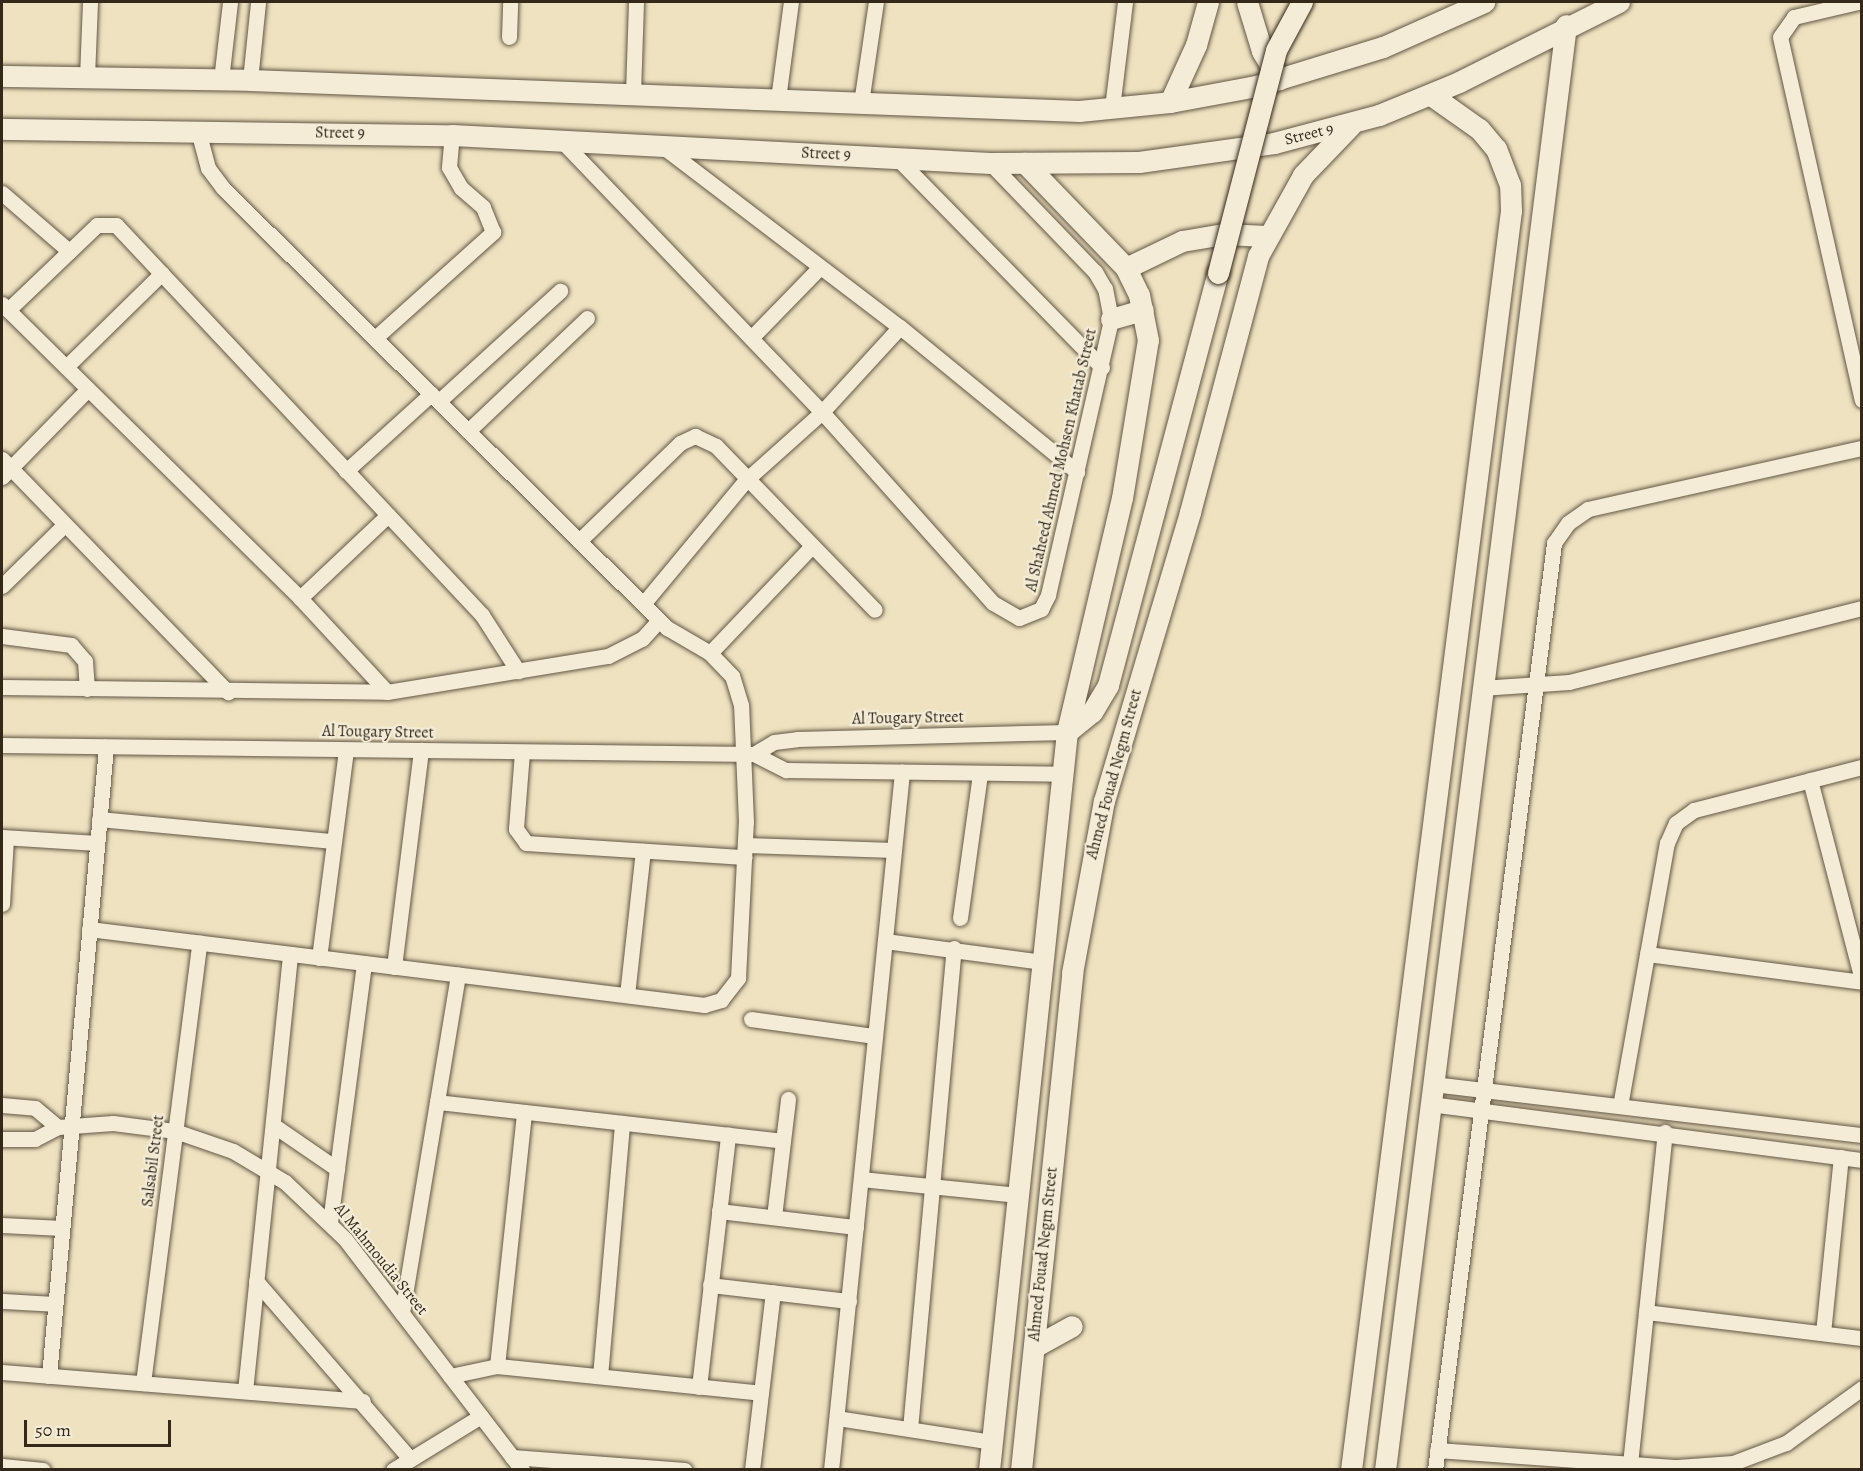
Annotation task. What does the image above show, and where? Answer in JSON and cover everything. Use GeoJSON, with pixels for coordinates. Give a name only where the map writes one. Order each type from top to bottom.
{"type":"FeatureCollection","features":[{"type":"Feature","properties":{"kind":"street"},"geometry":{"type":"LineString","coordinates":[[87,77],[90,2]]}},
{"type":"Feature","properties":{"kind":"street"},"geometry":{"type":"LineString","coordinates":[[221,80],[230,2]]}},
{"type":"Feature","properties":{"kind":"street"},"geometry":{"type":"LineString","coordinates":[[250,80],[258,2]]}},
{"type":"Feature","properties":{"kind":"street"},"geometry":{"type":"LineString","coordinates":[[509,37],[510,2]]}},
{"type":"Feature","properties":{"kind":"street"},"geometry":{"type":"LineString","coordinates":[[633,93],[636,2]]}},
{"type":"Feature","properties":{"kind":"street"},"geometry":{"type":"LineString","coordinates":[[778,99],[791,2]]}},
{"type":"Feature","properties":{"kind":"street"},"geometry":{"type":"LineString","coordinates":[[861,103],[876,2]]}},
{"type":"Feature","properties":{"kind":"street"},"geometry":{"type":"LineString","coordinates":[[1112,108],[1125,2]]}},
{"type":"Feature","properties":{"kind":"street"},"geometry":{"type":"LineString","coordinates":[[1170,102],[1196,45],[1208,2]]}},
{"type":"Feature","properties":{"kind":"street"},"geometry":{"type":"LineString","coordinates":[[1247,2],[1262,51],[1280,79]]}},
{"type":"Feature","properties":{"kind":"street"},"geometry":{"type":"LineString","coordinates":[[1067,732],[1092,712],[1108,685],[1276,50],[1302,2]]}},
{"type":"Feature","properties":{"kind":"street"},"geometry":{"type":"LineString","coordinates":[[2,76],[250,80],[633,93],[1046,112],[1170,102],[1280,79],[1383,47],[1484,2]]}},
{"type":"Feature","properties":{"kind":"street","name":"Street 9"},"geometry":{"type":"LineString","coordinates":[[2,129],[452,135],[990,163],[1184,158],[1353,123],[1431,95],[1566,25],[1619,2]]}},
{"type":"Feature","properties":{"kind":"street"},"geometry":{"type":"LineString","coordinates":[[1858,2],[1794,18],[1784,25],[1780,37],[1862,400]]}},
{"type":"Feature","properties":{"kind":"street"},"geometry":{"type":"LineString","coordinates":[[1385,1470],[1526,318],[1566,25]]}},
{"type":"Feature","properties":{"kind":"street"},"geometry":{"type":"LineString","coordinates":[[1351,1470],[1511,211],[1507,172],[1484,133],[1431,95]]}},
{"type":"Feature","properties":{"kind":"street","name":"Ahmed Fouad Negm Street"},"geometry":{"type":"LineString","coordinates":[[1021,1470],[1072,972],[1088,869],[1113,767],[1190,512],[1244,297],[1266,236],[1304,175],[1353,123]]}},
{"type":"Feature","properties":{"kind":"street"},"geometry":{"type":"LineString","coordinates":[[89,929],[704,1005],[729,994],[739,969],[748,754],[737,685],[710,653],[682,640],[659,620],[215,178],[202,156],[198,131]]}},
{"type":"Feature","properties":{"kind":"street"},"geometry":{"type":"LineString","coordinates":[[375,338],[493,232],[483,207],[453,177],[448,155],[452,135]]}},
{"type":"Feature","properties":{"kind":"street"},"geometry":{"type":"LineString","coordinates":[[560,139],[822,412]]}},
{"type":"Feature","properties":{"kind":"street"},"geometry":{"type":"LineString","coordinates":[[661,145],[819,268],[900,327],[1077,472]]}},
{"type":"Feature","properties":{"kind":"street"},"geometry":{"type":"LineString","coordinates":[[897,158],[1102,367]]}},
{"type":"Feature","properties":{"kind":"street","name":"Al Shaheed Ahmed Mohsen Khatab Street"},"geometry":{"type":"LineString","coordinates":[[822,412],[993,603],[1019,618],[1035,614],[1046,603],[1112,319],[1105,289],[1095,272],[990,163]]}},
{"type":"Feature","properties":{"kind":"street","name":"Ahmed Fouad Negm Street"},"geometry":{"type":"LineString","coordinates":[[990,1470],[1067,732],[1135,435],[1147,356],[1143,310],[1126,268],[1025,163]]}},
{"type":"Feature","properties":{"kind":"street"},"geometry":{"type":"LineString","coordinates":[[2,193],[69,251]]}},
{"type":"Feature","properties":{"kind":"street"},"geometry":{"type":"LineString","coordinates":[[387,692],[300,598],[5,307],[97,225],[111,222],[162,273],[491,625],[519,671]]}},
{"type":"Feature","properties":{"kind":"street"},"geometry":{"type":"LineString","coordinates":[[1126,268],[1162,248],[1192,239],[1266,236]]}},
{"type":"Feature","properties":{"kind":"street"},"geometry":{"type":"LineString","coordinates":[[751,338],[819,268]]}},
{"type":"Feature","properties":{"kind":"street"},"geometry":{"type":"LineString","coordinates":[[66,367],[162,273]]}},
{"type":"Feature","properties":{"kind":"street"},"geometry":{"type":"LineString","coordinates":[[346,471],[560,291]]}},
{"type":"Feature","properties":{"kind":"street"},"geometry":{"type":"LineString","coordinates":[[1112,319],[1143,310]]}},
{"type":"Feature","properties":{"kind":"street"},"geometry":{"type":"LineString","coordinates":[[1498,314],[1526,318]]}},
{"type":"Feature","properties":{"kind":"street"},"geometry":{"type":"LineString","coordinates":[[468,431],[587,318]]}},
{"type":"Feature","properties":{"kind":"street"},"geometry":{"type":"LineString","coordinates":[[643,604],[746,480],[822,412],[900,327]]}},
{"type":"Feature","properties":{"kind":"street"},"geometry":{"type":"LineString","coordinates":[[88,389],[4,468],[65,524],[228,692]]}},
{"type":"Feature","properties":{"kind":"street"},"geometry":{"type":"LineString","coordinates":[[579,541],[680,443],[695,436],[716,446],[746,480],[874,610]]}},
{"type":"Feature","properties":{"kind":"street"},"geometry":{"type":"LineString","coordinates":[[1435,1470],[1551,556],[1560,533],[1577,515],[1600,506],[1862,448]]}},
{"type":"Feature","properties":{"kind":"street"},"geometry":{"type":"LineString","coordinates":[[300,598],[388,515]]}},
{"type":"Feature","properties":{"kind":"street"},"geometry":{"type":"LineString","coordinates":[[2,586],[65,524]]}},
{"type":"Feature","properties":{"kind":"street"},"geometry":{"type":"LineString","coordinates":[[710,653],[812,546]]}},
{"type":"Feature","properties":{"kind":"street"},"geometry":{"type":"LineString","coordinates":[[1481,688],[1535,687],[1862,608]]}},
{"type":"Feature","properties":{"kind":"street"},"geometry":{"type":"LineString","coordinates":[[2,687],[228,692],[387,692],[608,656],[636,642],[659,620]]}},
{"type":"Feature","properties":{"kind":"street"},"geometry":{"type":"LineString","coordinates":[[2,636],[71,645],[85,661],[87,689]]}},
{"type":"Feature","properties":{"kind":"street","name":"Al Tougary Street"},"geometry":{"type":"LineString","coordinates":[[2,745],[748,754],[786,739],[1067,732]]}},
{"type":"Feature","properties":{"kind":"street"},"geometry":{"type":"LineString","coordinates":[[49,1376],[62,1228],[65,1126],[89,929],[106,747]]}},
{"type":"Feature","properties":{"kind":"street"},"geometry":{"type":"LineString","coordinates":[[319,958],[346,750]]}},
{"type":"Feature","properties":{"kind":"street"},"geometry":{"type":"LineString","coordinates":[[394,967],[421,750]]}},
{"type":"Feature","properties":{"kind":"street"},"geometry":{"type":"LineString","coordinates":[[522,752],[516,828],[521,839],[531,845],[643,851],[894,850]]}},
{"type":"Feature","properties":{"kind":"street","name":"Al Tougary Street"},"geometry":{"type":"LineString","coordinates":[[748,754],[786,770],[1062,774]]}},
{"type":"Feature","properties":{"kind":"street"},"geometry":{"type":"LineString","coordinates":[[1620,1106],[1667,843],[1676,823],[1694,810],[1862,767]]}},
{"type":"Feature","properties":{"kind":"street"},"geometry":{"type":"LineString","coordinates":[[831,1470],[861,1179],[873,1036],[902,772]]}},
{"type":"Feature","properties":{"kind":"street"},"geometry":{"type":"LineString","coordinates":[[960,918],[980,773]]}},
{"type":"Feature","properties":{"kind":"street"},"geometry":{"type":"LineString","coordinates":[[1647,954],[1862,981],[1809,780]]}},
{"type":"Feature","properties":{"kind":"street"},"geometry":{"type":"LineString","coordinates":[[99,819],[333,840]]}},
{"type":"Feature","properties":{"kind":"street"},"geometry":{"type":"LineString","coordinates":[[2,904],[4,838],[97,843]]}},
{"type":"Feature","properties":{"kind":"street"},"geometry":{"type":"LineString","coordinates":[[627,995],[643,851]]}},
{"type":"Feature","properties":{"kind":"street"},"geometry":{"type":"LineString","coordinates":[[885,941],[954,948],[1043,962]]}},
{"type":"Feature","properties":{"kind":"street","name":"Salsabil Street"},"geometry":{"type":"LineString","coordinates":[[143,1383],[199,943]]}},
{"type":"Feature","properties":{"kind":"street"},"geometry":{"type":"LineString","coordinates":[[910,1429],[954,948]]}},
{"type":"Feature","properties":{"kind":"street"},"geometry":{"type":"LineString","coordinates":[[245,1391],[290,954]]}},
{"type":"Feature","properties":{"kind":"street"},"geometry":{"type":"LineString","coordinates":[[330,1222],[364,963]]}},
{"type":"Feature","properties":{"kind":"street"},"geometry":{"type":"LineString","coordinates":[[402,1313],[458,975]]}},
{"type":"Feature","properties":{"kind":"street"},"geometry":{"type":"LineString","coordinates":[[751,1019],[873,1036]]}},
{"type":"Feature","properties":{"kind":"street"},"geometry":{"type":"LineString","coordinates":[[1432,1094],[1482,1089],[1861,1135]]}},
{"type":"Feature","properties":{"kind":"street"},"geometry":{"type":"LineString","coordinates":[[1432,1094],[1480,1110],[1855,1158],[1823,1333]]}},
{"type":"Feature","properties":{"kind":"street"},"geometry":{"type":"LineString","coordinates":[[774,1217],[788,1099]]}},
{"type":"Feature","properties":{"kind":"street"},"geometry":{"type":"LineString","coordinates":[[436,1102],[783,1141]]}},
{"type":"Feature","properties":{"kind":"street"},"geometry":{"type":"LineString","coordinates":[[2,1105],[35,1108],[65,1126]]}},
{"type":"Feature","properties":{"kind":"street"},"geometry":{"type":"LineString","coordinates":[[497,1366],[524,1112]]}},
{"type":"Feature","properties":{"kind":"street","name":"Al Mahmoudia Street"},"geometry":{"type":"LineString","coordinates":[[65,1126],[113,1123],[175,1131],[233,1151],[269,1171],[330,1222],[517,1463]]}},
{"type":"Feature","properties":{"kind":"street"},"geometry":{"type":"LineString","coordinates":[[600,1376],[622,1123]]}},
{"type":"Feature","properties":{"kind":"street"},"geometry":{"type":"LineString","coordinates":[[273,1125],[337,1169]]}},
{"type":"Feature","properties":{"kind":"street"},"geometry":{"type":"LineString","coordinates":[[2,1139],[35,1139],[65,1126]]}},
{"type":"Feature","properties":{"kind":"street"},"geometry":{"type":"LineString","coordinates":[[1822,1155],[1821,1139],[1826,1130]]}},
{"type":"Feature","properties":{"kind":"street"},"geometry":{"type":"LineString","coordinates":[[1630,1464],[1665,1132]]}},
{"type":"Feature","properties":{"kind":"street"},"geometry":{"type":"LineString","coordinates":[[699,1387],[728,1135]]}},
{"type":"Feature","properties":{"kind":"street"},"geometry":{"type":"LineString","coordinates":[[861,1179],[1018,1195]]}},
{"type":"Feature","properties":{"kind":"street"},"geometry":{"type":"LineString","coordinates":[[718,1211],[856,1227]]}},
{"type":"Feature","properties":{"kind":"street"},"geometry":{"type":"LineString","coordinates":[[2,1225],[62,1228]]}},
{"type":"Feature","properties":{"kind":"street"},"geometry":{"type":"LineString","coordinates":[[256,1281],[363,1401],[410,1459]]}},
{"type":"Feature","properties":{"kind":"street"},"geometry":{"type":"LineString","coordinates":[[710,1285],[849,1301]]}},
{"type":"Feature","properties":{"kind":"street"},"geometry":{"type":"LineString","coordinates":[[752,1470],[772,1292]]}},
{"type":"Feature","properties":{"kind":"street"},"geometry":{"type":"LineString","coordinates":[[2,1301],[55,1304]]}},
{"type":"Feature","properties":{"kind":"street"},"geometry":{"type":"LineString","coordinates":[[1646,1312],[1862,1338]]}},
{"type":"Feature","properties":{"kind":"street"},"geometry":{"type":"LineString","coordinates":[[1034,1347],[1072,1326]]}},
{"type":"Feature","properties":{"kind":"street"},"geometry":{"type":"LineString","coordinates":[[450,1376],[497,1366],[760,1393]]}},
{"type":"Feature","properties":{"kind":"street"},"geometry":{"type":"LineString","coordinates":[[2,1372],[363,1401]]}},
{"type":"Feature","properties":{"kind":"street"},"geometry":{"type":"LineString","coordinates":[[1437,1450],[1705,1467],[1760,1455],[1810,1428],[1862,1388]]}},
{"type":"Feature","properties":{"kind":"street"},"geometry":{"type":"LineString","coordinates":[[393,1470],[481,1416]]}},
{"type":"Feature","properties":{"kind":"street"},"geometry":{"type":"LineString","coordinates":[[837,1418],[992,1442]]}},
{"type":"Feature","properties":{"kind":"street"},"geometry":{"type":"LineString","coordinates":[[517,1463],[685,1470]]}},
{"type":"Feature","properties":{"kind":"street"},"geometry":{"type":"LineString","coordinates":[[2,1466],[44,1470]]}}]}
